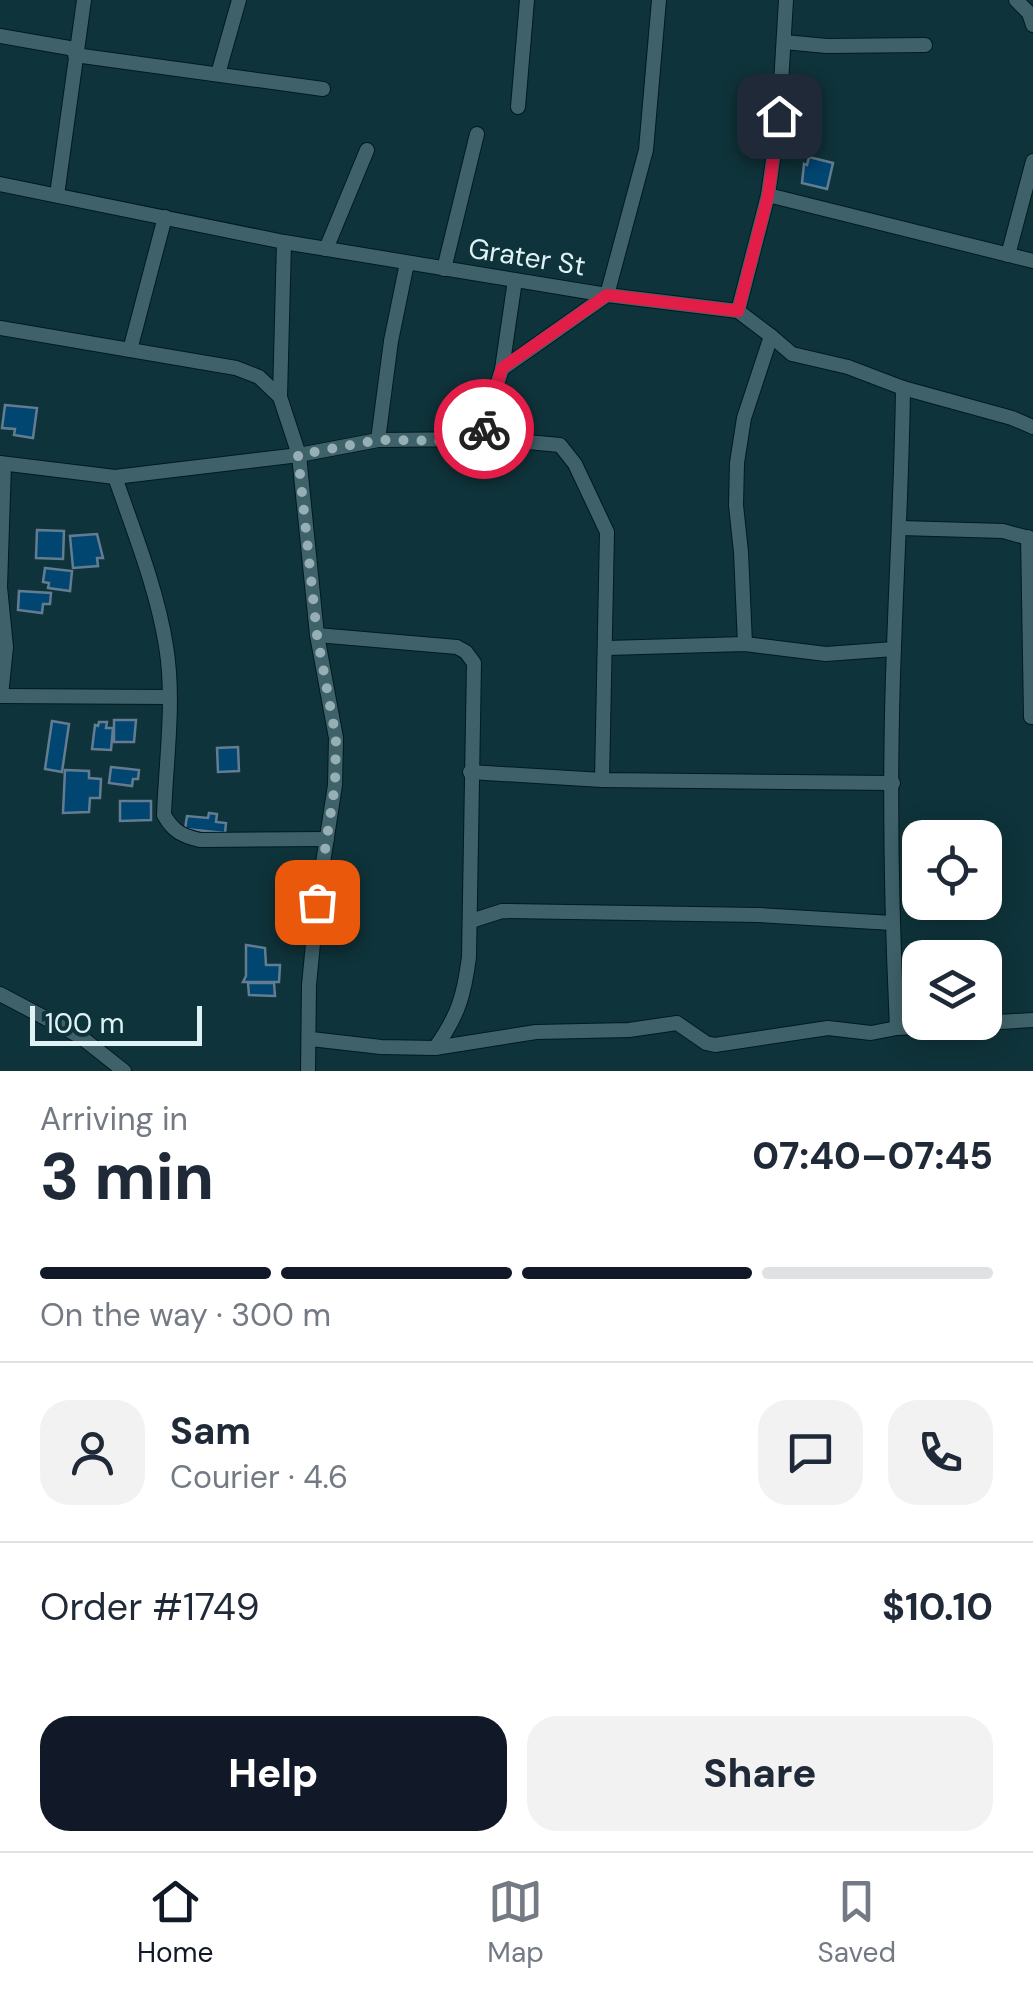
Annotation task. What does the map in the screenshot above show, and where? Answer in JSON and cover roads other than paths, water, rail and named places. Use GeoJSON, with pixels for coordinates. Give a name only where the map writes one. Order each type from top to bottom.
{"type":"FeatureCollection","features":[{"type":"Feature","properties":{"kind":"street"},"geometry":{"type":"LineString","coordinates":[[57,195],[84,0]]}},
{"type":"Feature","properties":{"kind":"street"},"geometry":{"type":"LineString","coordinates":[[218,74],[239,0]]}},
{"type":"Feature","properties":{"kind":"street"},"geometry":{"type":"LineString","coordinates":[[518,108],[527,0]]}},
{"type":"Feature","properties":{"kind":"street"},"geometry":{"type":"LineString","coordinates":[[502,368],[607,295],[646,150],[658,0]]}},
{"type":"Feature","properties":{"kind":"street"},"geometry":{"type":"LineString","coordinates":[[786,0],[779,116],[768,196],[738,311],[792,354],[848,367],[903,388],[1033,427]]}},
{"type":"Feature","properties":{"kind":"street"},"geometry":{"type":"LineString","coordinates":[[1016,0],[1030,13],[1033,25]]}},
{"type":"Feature","properties":{"kind":"street"},"geometry":{"type":"LineString","coordinates":[[0,36],[75,52],[323,89]]}},
{"type":"Feature","properties":{"kind":"street"},"geometry":{"type":"LineString","coordinates":[[784,42],[827,46],[925,44]]}},
{"type":"Feature","properties":{"kind":"street"},"geometry":{"type":"LineString","coordinates":[[444,269],[477,134]]}},
{"type":"Feature","properties":{"kind":"street"},"geometry":{"type":"LineString","coordinates":[[326,249],[367,150]]}},
{"type":"Feature","properties":{"kind":"street"},"geometry":{"type":"LineString","coordinates":[[1008,255],[1033,161]]}},
{"type":"Feature","properties":{"kind":"street","name":"Grater St"},"geometry":{"type":"LineString","coordinates":[[0,184],[284,242],[607,295],[738,311]]}},
{"type":"Feature","properties":{"kind":"street"},"geometry":{"type":"LineString","coordinates":[[768,196],[1033,261]]}},
{"type":"Feature","properties":{"kind":"street"},"geometry":{"type":"LineString","coordinates":[[130,350],[165,217]]}},
{"type":"Feature","properties":{"kind":"street"},"geometry":{"type":"LineString","coordinates":[[284,242],[280,397],[298,455],[317,635],[336,738],[335,785],[309,985],[308,1071]]}},
{"type":"Feature","properties":{"kind":"street"},"geometry":{"type":"LineString","coordinates":[[378,440],[391,341],[408,263]]}},
{"type":"Feature","properties":{"kind":"street"},"geometry":{"type":"LineString","coordinates":[[482,438],[502,368],[514,280]]}},
{"type":"Feature","properties":{"kind":"street"},"geometry":{"type":"LineString","coordinates":[[0,328],[236,368],[259,377],[280,397]]}},
{"type":"Feature","properties":{"kind":"street"},"geometry":{"type":"LineString","coordinates":[[745,644],[737,463],[744,418],[771,336]]}},
{"type":"Feature","properties":{"kind":"street"},"geometry":{"type":"LineString","coordinates":[[897,1028],[892,923],[894,649],[903,388]]}},
{"type":"Feature","properties":{"kind":"street"},"geometry":{"type":"LineString","coordinates":[[168,698],[1,696],[6,647],[0,587],[2,463],[115,477],[298,455],[378,440],[482,438],[560,445],[575,464],[607,532],[602,780]]}},
{"type":"Feature","properties":{"kind":"street"},"geometry":{"type":"LineString","coordinates":[[115,477],[143,558],[166,646],[164,814],[170,826],[183,836],[200,840],[327,838]]}},
{"type":"Feature","properties":{"kind":"street"},"geometry":{"type":"LineString","coordinates":[[901,528],[1003,531],[1030,538],[1030,718]]}},
{"type":"Feature","properties":{"kind":"street"},"geometry":{"type":"LineString","coordinates":[[317,635],[457,647],[474,664],[471,921],[464,994],[455,1021],[435,1048]]}},
{"type":"Feature","properties":{"kind":"street"},"geometry":{"type":"LineString","coordinates":[[606,648],[745,644],[826,654],[894,649]]}},
{"type":"Feature","properties":{"kind":"street"},"geometry":{"type":"LineString","coordinates":[[470,772],[602,780],[893,783]]}},
{"type":"Feature","properties":{"kind":"street"},"geometry":{"type":"LineString","coordinates":[[471,921],[502,911],[892,923]]}},
{"type":"Feature","properties":{"kind":"street"},"geometry":{"type":"LineString","coordinates":[[0,994],[81,1037],[124,1071]]}},
{"type":"Feature","properties":{"kind":"street"},"geometry":{"type":"LineString","coordinates":[[311,1039],[435,1048],[536,1032],[629,1030],[677,1023],[715,1045],[828,1028],[871,1033],[1033,1020]]}}]}
